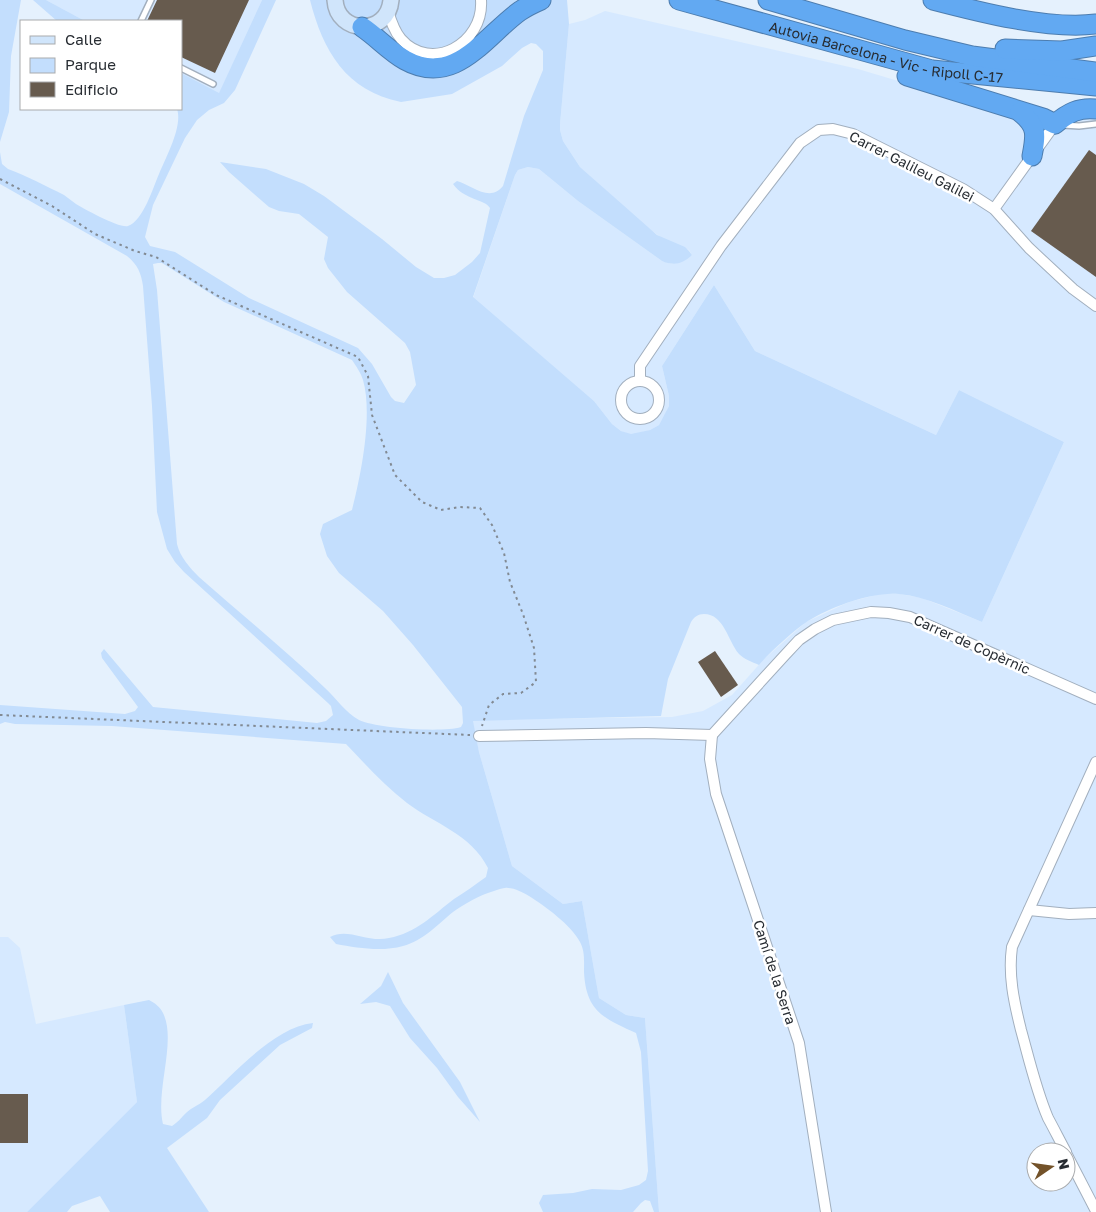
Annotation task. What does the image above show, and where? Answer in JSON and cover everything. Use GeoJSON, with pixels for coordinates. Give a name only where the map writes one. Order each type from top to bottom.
{"type":"FeatureCollection","features":[{"type":"Feature","properties":{"kind":"highway"},"geometry":{"type":"LineString","coordinates":[[362,27],[404,59],[417,65],[435,68],[463,60],[475,52],[520,11],[541,0]]}},
{"type":"Feature","properties":{"kind":"highway","name":"Autovia Barcelona - Vic - Ripoll C-17"},"geometry":{"type":"LineString","coordinates":[[680,0],[932,70],[1096,86]]}},
{"type":"Feature","properties":{"kind":"highway","name":"Autovia Barcelona - Vic - Ripoll C-17"},"geometry":{"type":"LineString","coordinates":[[768,0],[972,56],[1096,72]]}},
{"type":"Feature","properties":{"kind":"highway"},"geometry":{"type":"LineString","coordinates":[[933,0],[973,11],[1027,20],[1065,24],[1096,24]]}},
{"type":"Feature","properties":{"kind":"highway"},"geometry":{"type":"LineString","coordinates":[[1027,20],[1065,19],[1096,14]]}},
{"type":"Feature","properties":{"kind":"highway"},"geometry":{"type":"LineString","coordinates":[[828,42],[886,70],[1043,118],[1055,124],[1072,112],[1083,109],[1096,109]]}},
{"type":"Feature","properties":{"kind":"highway"},"geometry":{"type":"LineString","coordinates":[[923,44],[962,44],[1021,50],[1062,51],[1096,46]]}},
{"type":"Feature","properties":{"kind":"highway"},"geometry":{"type":"LineString","coordinates":[[932,70],[986,85],[1096,99]]}},
{"type":"Feature","properties":{"kind":"highway"},"geometry":{"type":"LineString","coordinates":[[1020,112],[1032,122],[1034,128],[1035,142],[1032,156]]}},
{"type":"Feature","properties":{"kind":"main road"},"geometry":{"type":"LineString","coordinates":[[334,0],[338,12],[344,20],[352,25],[362,27],[377,23],[389,5]]}},
{"type":"Feature","properties":{"kind":"street"},"geometry":{"type":"LineString","coordinates":[[389,5],[392,25],[401,40],[417,50],[429,53],[452,50],[471,36],[480,18],[481,0]]}},
{"type":"Feature","properties":{"kind":"street"},"geometry":{"type":"LineString","coordinates":[[994,210],[1055,124]]}},
{"type":"Feature","properties":{"kind":"street","name":"Carrer Galileu Galilei"},"geometry":{"type":"LineString","coordinates":[[640,380],[640,366],[721,246],[800,143],[819,130],[833,129],[853,134],[963,189],[994,210],[1029,248],[1073,289],[1096,306]]}},
{"type":"Feature","properties":{"kind":"street","name":"Carrer de Copèrnic"},"geometry":{"type":"LineString","coordinates":[[712,735],[799,640],[833,620],[871,612],[910,617],[1096,699]]}},
{"type":"Feature","properties":{"kind":"street"},"geometry":{"type":"LineString","coordinates":[[479,736],[646,733],[712,735]]}},
{"type":"Feature","properties":{"kind":"street","name":"Camí de la Serra"},"geometry":{"type":"LineString","coordinates":[[712,735],[710,759],[716,794],[799,1042],[826,1212]]}},
{"type":"Feature","properties":{"kind":"street"},"geometry":{"type":"LineString","coordinates":[[1061,1142],[1048,1117],[1030,1063],[1011,980],[1010,962],[1012,947],[1096,762]]}},
{"type":"Feature","properties":{"kind":"street"},"geometry":{"type":"LineString","coordinates":[[1029,910],[1069,914],[1096,913]]}},
{"type":"Feature","properties":{"kind":"street"},"geometry":{"type":"LineString","coordinates":[[1076,1172],[1096,1211]]}},
{"type":"Feature","properties":{"kind":"lane"},"geometry":{"type":"LineString","coordinates":[[141,20],[151,0]]}},
{"type":"Feature","properties":{"kind":"lane"},"geometry":{"type":"LineString","coordinates":[[182,68],[213,84]]}},
{"type":"Feature","properties":{"kind":"lane"},"geometry":{"type":"LineString","coordinates":[[1055,124],[1071,126],[1096,124]]}},
{"type":"Feature","properties":{"kind":"path"},"geometry":{"type":"LineString","coordinates":[[0,179],[52,206],[95,234],[135,251],[156,257],[216,295],[358,357],[368,376],[372,415],[394,475],[422,502],[441,510],[460,507],[480,508],[492,525],[504,553],[510,582],[524,614],[534,648],[536,682],[521,693],[503,694],[489,705],[479,736],[0,714]]}},
{"type":"Feature","properties":{"kind":"shaded area"},"geometry":{"type":"Polygon","coordinates":[[[46,0],[262,0],[219,94],[182,74],[182,20],[83,20],[46,0]]]}},
{"type":"Feature","properties":{"kind":"shaded area"},"geometry":{"type":"Polygon","coordinates":[[[605,11],[858,69],[1009,114],[1096,117],[1096,1212],[659,1212],[645,1018],[626,1015],[599,998],[582,901],[563,904],[512,866],[479,752],[472,720],[672,717],[703,711],[732,695],[764,659],[806,622],[849,602],[880,594],[900,594],[922,598],[982,622],[1064,442],[959,390],[936,435],[755,351],[714,285],[662,366],[669,396],[669,406],[659,425],[650,430],[631,435],[621,431],[612,424],[594,401],[473,298],[515,175],[518,170],[528,167],[539,169],[578,201],[662,261],[672,264],[692,255],[689,250],[663,239],[643,224],[580,167],[563,141],[560,124],[569,24],[585,20],[605,11]]]}},
{"type":"Feature","properties":{"kind":"shaded area"},"geometry":{"type":"Polygon","coordinates":[[[0,937],[8,937],[20,948],[36,1024],[124,1005],[137,1102],[27,1212],[0,1212],[0,937]]]}},
{"type":"Feature","properties":{"kind":"green space"},"geometry":{"type":"Polygon","coordinates":[[[0,0],[21,0],[11,56],[9,112],[0,142],[0,0]]]}},
{"type":"Feature","properties":{"kind":"green space"},"geometry":{"type":"Polygon","coordinates":[[[33,0],[46,0],[83,20],[56,20],[33,0]]]}},
{"type":"Feature","properties":{"kind":"green space"},"geometry":{"type":"Polygon","coordinates":[[[262,0],[276,0],[235,90],[224,103],[209,110],[197,120],[185,138],[153,205],[145,237],[150,246],[175,252],[249,298],[358,348],[372,364],[395,401],[404,403],[416,385],[410,352],[405,343],[347,292],[328,268],[324,259],[328,237],[299,214],[279,211],[269,207],[220,162],[266,169],[304,184],[324,196],[416,267],[434,278],[455,275],[480,253],[490,208],[463,193],[453,184],[457,181],[486,193],[498,191],[503,186],[524,116],[543,70],[543,51],[536,44],[531,43],[522,48],[502,66],[452,94],[401,102],[382,97],[365,89],[340,66],[322,36],[310,0],[567,0],[569,24],[560,124],[563,141],[580,167],[657,235],[685,247],[692,255],[678,263],[662,261],[578,201],[539,169],[528,167],[518,170],[515,175],[473,297],[594,401],[612,424],[621,431],[631,434],[650,430],[659,425],[669,406],[669,396],[662,366],[714,285],[755,351],[936,435],[959,390],[1064,442],[982,622],[920,598],[899,594],[877,595],[852,601],[828,610],[808,621],[782,642],[759,665],[739,654],[725,629],[716,618],[711,615],[702,614],[696,616],[691,622],[668,679],[661,716],[473,721],[479,752],[512,866],[563,904],[582,901],[599,998],[626,1015],[645,1018],[659,1212],[654,1212],[650,1201],[645,1200],[633,1212],[543,1212],[539,1203],[543,1195],[573,1193],[592,1189],[621,1190],[639,1185],[646,1180],[648,1171],[641,1052],[636,1033],[614,1023],[598,1012],[588,996],[585,985],[582,945],[557,916],[525,893],[505,888],[483,895],[467,903],[424,936],[403,946],[387,949],[361,948],[336,944],[330,937],[337,934],[351,934],[373,939],[399,936],[424,923],[486,877],[488,868],[472,846],[407,803],[346,744],[112,726],[15,724],[5,722],[0,724],[0,705],[125,714],[135,711],[138,707],[102,658],[101,653],[104,649],[153,707],[317,723],[326,721],[333,715],[331,706],[184,572],[167,549],[157,512],[152,406],[143,286],[136,266],[127,256],[0,184],[0,152],[2,164],[8,169],[64,195],[76,204],[118,225],[128,226],[133,223],[143,211],[151,195],[176,133],[178,124],[177,110],[182,110],[182,74],[219,93],[262,0]],[[162,263],[153,264],[157,290],[177,544],[183,558],[199,577],[294,660],[354,717],[367,723],[409,729],[439,730],[461,727],[463,723],[462,707],[413,645],[383,611],[339,573],[327,556],[320,534],[323,524],[352,510],[365,445],[367,410],[363,380],[357,367],[352,360],[224,302],[162,263]]]}},
{"type":"Feature","properties":{"kind":"green space"},"geometry":{"type":"Polygon","coordinates":[[[388,972],[403,1003],[460,1082],[480,1122],[458,1097],[437,1068],[410,1038],[390,1006],[376,1002],[360,1004],[381,986],[388,972]]]}},
{"type":"Feature","properties":{"kind":"green space"},"geometry":{"type":"Polygon","coordinates":[[[149,1000],[163,1013],[167,1024],[168,1038],[161,1111],[163,1124],[172,1126],[188,1111],[205,1100],[269,1043],[298,1026],[313,1023],[312,1028],[280,1045],[220,1100],[207,1118],[167,1148],[209,1212],[110,1212],[100,1196],[72,1206],[67,1212],[27,1212],[137,1102],[124,1005],[149,1000]]]}},
{"type":"Feature","properties":{"kind":"building"},"geometry":{"type":"Polygon","coordinates":[[[157,0],[249,0],[215,73],[182,57],[182,20],[147,20],[157,0]]]}},
{"type":"Feature","properties":{"kind":"building"},"geometry":{"type":"Polygon","coordinates":[[[1089,150],[1096,155],[1096,277],[1031,231],[1089,150]]]}},
{"type":"Feature","properties":{"kind":"building"},"geometry":{"type":"Polygon","coordinates":[[[715,651],[738,685],[721,697],[698,662],[715,651]]]}},
{"type":"Feature","properties":{"kind":"building"},"geometry":{"type":"Polygon","coordinates":[[[0,1094],[28,1094],[28,1143],[0,1143],[0,1094]]]}}]}
